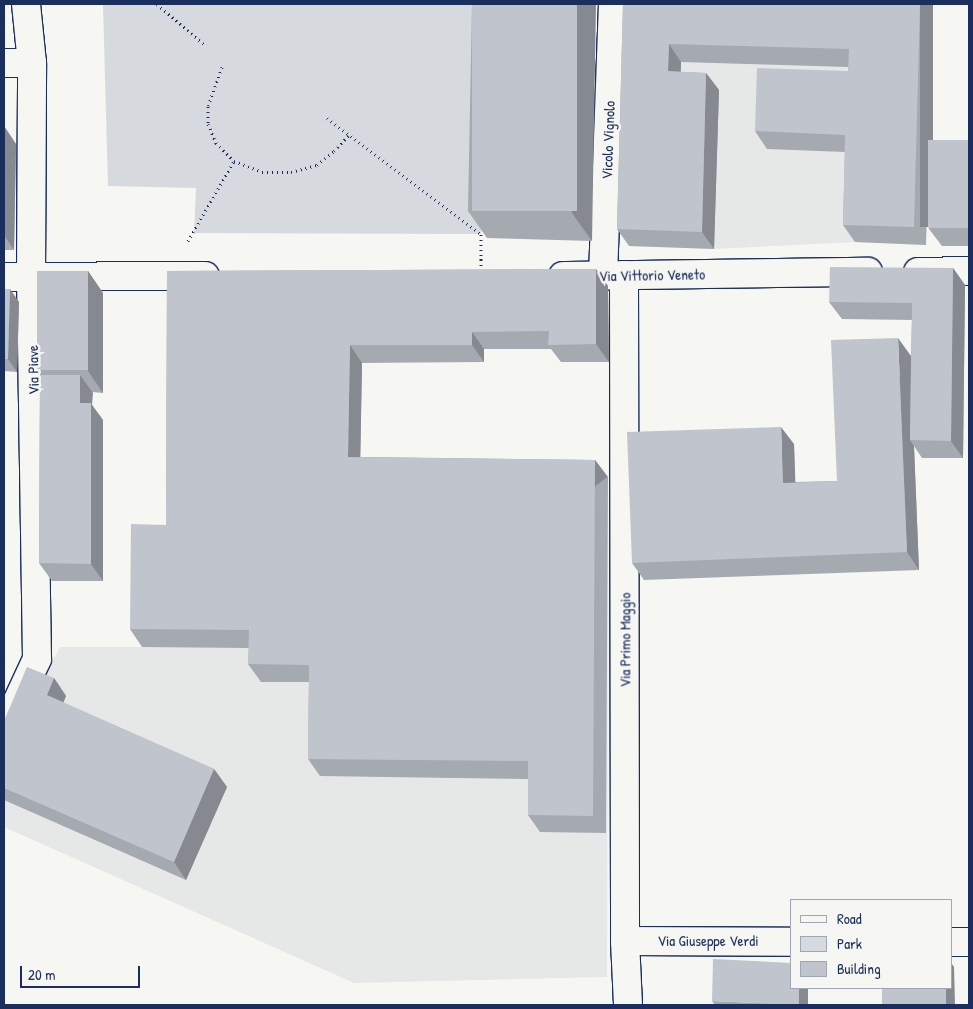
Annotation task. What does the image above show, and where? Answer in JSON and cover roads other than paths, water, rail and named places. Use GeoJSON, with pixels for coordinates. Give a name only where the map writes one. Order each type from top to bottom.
{"type":"FeatureCollection","features":[{"type":"Feature","properties":{"kind":"street","name":"Via Piave"},"geometry":{"type":"LineString","coordinates":[[4,730],[37,659],[31,277],[32,63],[26,4]]}},
{"type":"Feature","properties":{"kind":"street","name":"Vicolo Vignolo"},"geometry":{"type":"LineString","coordinates":[[614,4],[614,276]]}},
{"type":"Feature","properties":{"kind":"street"},"geometry":{"type":"LineString","coordinates":[[4,63],[32,63]]}},
{"type":"Feature","properties":{"kind":"street","name":"Via Vittorio Veneto"},"geometry":{"type":"LineString","coordinates":[[538,276],[969,271]]}},
{"type":"Feature","properties":{"kind":"street"},"geometry":{"type":"LineString","coordinates":[[4,277],[226,276]]}},
{"type":"Feature","properties":{"kind":"street","name":"Via Primo Maggio"},"geometry":{"type":"LineString","coordinates":[[614,276],[625,941],[628,1005]]}},
{"type":"Feature","properties":{"kind":"street","name":"Via Giuseppe Verdi"},"geometry":{"type":"LineString","coordinates":[[625,941],[790,942]]}},
{"type":"Feature","properties":{"kind":"street"},"geometry":{"type":"LineString","coordinates":[[953,942],[969,942]]}}]}
